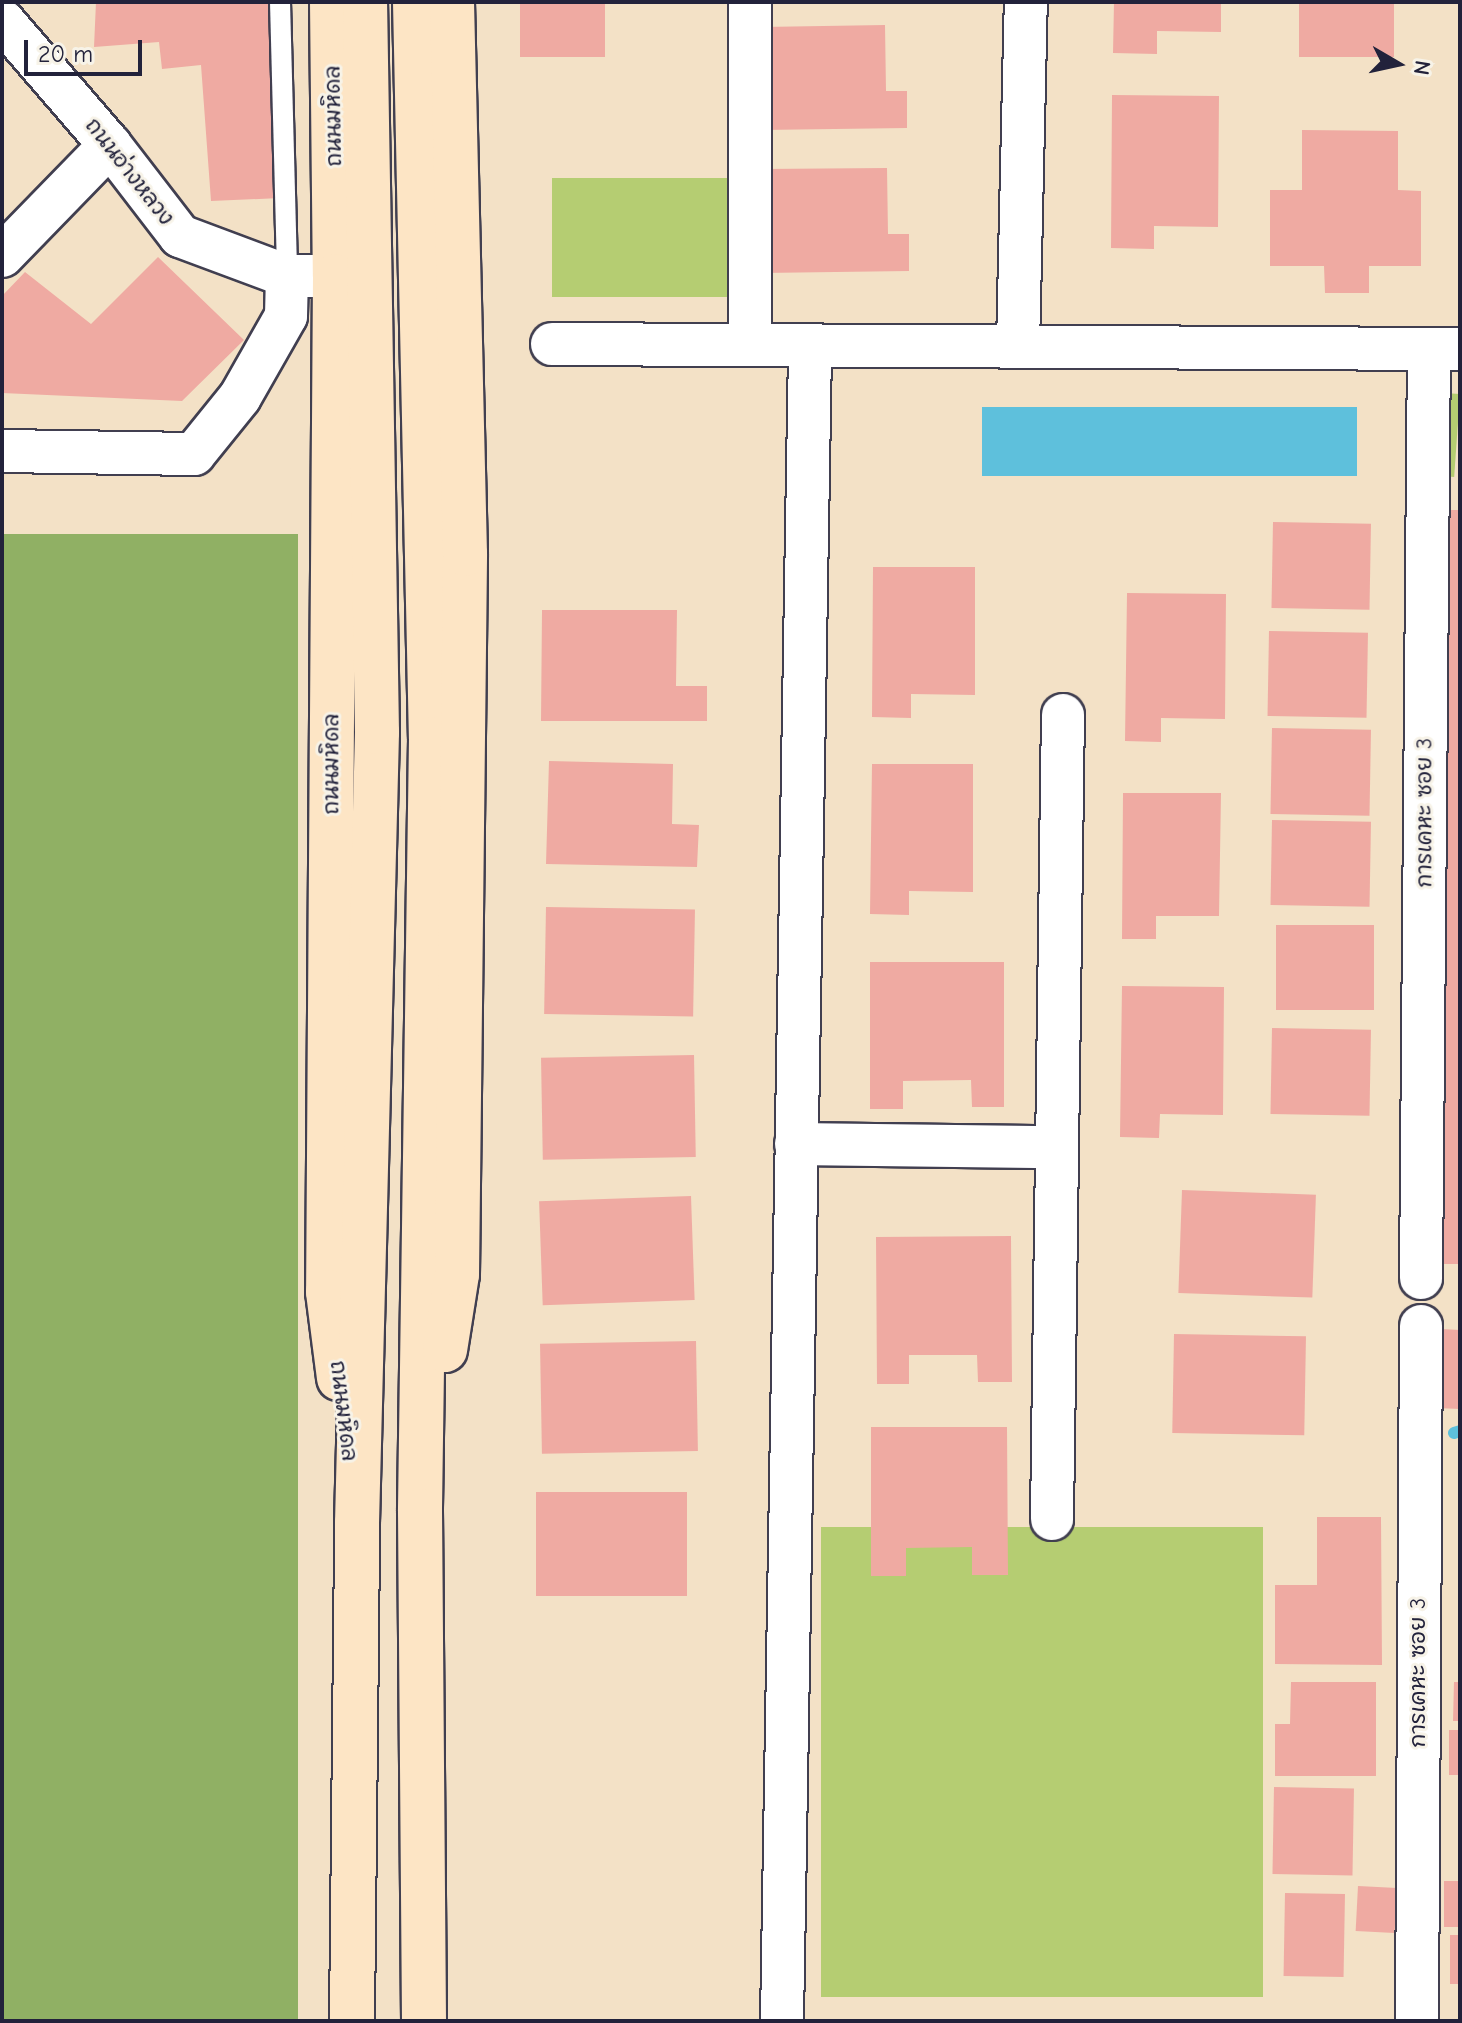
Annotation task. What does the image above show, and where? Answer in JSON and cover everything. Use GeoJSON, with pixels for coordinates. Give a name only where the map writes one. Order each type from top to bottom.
{"type":"FeatureCollection","features":[{"type":"Feature","properties":{"kind":"main road","name":"ถนนมหิดล"},"geometry":{"type":"LineString","coordinates":[[332,2],[335,276],[328,1292],[357,1523]]}},
{"type":"Feature","properties":{"kind":"main road","name":"ถนนมหิดล"},"geometry":{"type":"LineString","coordinates":[[352,2021],[357,1523],[377,732],[365,2]]}},
{"type":"Feature","properties":{"kind":"main road"},"geometry":{"type":"LineString","coordinates":[[415,2],[431,739],[420,1511],[424,2021]]}},
{"type":"Feature","properties":{"kind":"main road"},"geometry":{"type":"LineString","coordinates":[[420,1511],[457,1274],[465,554],[452,2]]}},
{"type":"Feature","properties":{"kind":"street"},"geometry":{"type":"LineString","coordinates":[[750,2],[750,345]]}},
{"type":"Feature","properties":{"kind":"street"},"geometry":{"type":"LineString","coordinates":[[1018,346],[1026,2]]}},
{"type":"Feature","properties":{"kind":"street","name":"ถนนอ่างหลวง"},"geometry":{"type":"LineString","coordinates":[[9,15],[180,236],[246,265],[287,276],[335,276]]}},
{"type":"Feature","properties":{"kind":"street"},"geometry":{"type":"LineString","coordinates":[[2,256],[110,145]]}},
{"type":"Feature","properties":{"kind":"street"},"geometry":{"type":"LineString","coordinates":[[2,451],[194,454],[240,397],[286,316],[287,276]]}},
{"type":"Feature","properties":{"kind":"street"},"geometry":{"type":"LineString","coordinates":[[552,344],[1444,349]]}},
{"type":"Feature","properties":{"kind":"street"},"geometry":{"type":"LineString","coordinates":[[782,2021],[810,345]]}},
{"type":"Feature","properties":{"kind":"street","name":"การเคหะ ซอย 3"},"geometry":{"type":"LineString","coordinates":[[1421,1278],[1444,349]]}},
{"type":"Feature","properties":{"kind":"street"},"geometry":{"type":"LineString","coordinates":[[1052,1519],[1054,1147],[1063,715]]}},
{"type":"Feature","properties":{"kind":"street"},"geometry":{"type":"LineString","coordinates":[[796,1144],[1054,1147]]}},
{"type":"Feature","properties":{"kind":"street","name":"การเคหะ ซอย 3"},"geometry":{"type":"LineString","coordinates":[[1417,2021],[1421,1326]]}},
{"type":"Feature","properties":{"kind":"lane"},"geometry":{"type":"LineString","coordinates":[[280,2],[287,276]]}},
{"type":"Feature","properties":{"kind":"green space"},"geometry":{"type":"Polygon","coordinates":[[[552,178],[737,178],[737,297],[552,297],[552,178]]]}},
{"type":"Feature","properties":{"kind":"green space"},"geometry":{"type":"Polygon","coordinates":[[[1444,393],[1460,394],[1454,477],[1438,476],[1444,393]]]}},
{"type":"Feature","properties":{"kind":"green space"},"geometry":{"type":"Polygon","coordinates":[[[2,534],[298,534],[298,2021],[2,2021],[2,534]]]}},
{"type":"Feature","properties":{"kind":"green space"},"geometry":{"type":"Polygon","coordinates":[[[821,1527],[1263,1527],[1263,1997],[821,1997],[821,1527]]]}},
{"type":"Feature","properties":{"kind":"water"},"geometry":{"type":"Polygon","coordinates":[[[982,407],[1357,407],[1357,476],[982,476],[982,407]]]}},
{"type":"Feature","properties":{"kind":"building"},"geometry":{"type":"Polygon","coordinates":[[[96,2],[272,2],[280,198],[211,201],[201,65],[162,69],[159,42],[94,47],[96,2]]]}},
{"type":"Feature","properties":{"kind":"building"},"geometry":{"type":"Polygon","coordinates":[[[520,2],[605,2],[605,57],[520,57],[520,2]]]}},
{"type":"Feature","properties":{"kind":"building"},"geometry":{"type":"Polygon","coordinates":[[[1114,2],[1221,2],[1221,32],[1157,31],[1157,54],[1113,53],[1114,2]]]}},
{"type":"Feature","properties":{"kind":"building"},"geometry":{"type":"Polygon","coordinates":[[[1299,2],[1394,2],[1394,57],[1299,57],[1299,2]]]}},
{"type":"Feature","properties":{"kind":"building"},"geometry":{"type":"Polygon","coordinates":[[[885,25],[886,91],[907,91],[907,128],[757,130],[756,27],[885,25]]]}},
{"type":"Feature","properties":{"kind":"building"},"geometry":{"type":"Polygon","coordinates":[[[1112,95],[1219,96],[1218,227],[1154,226],[1154,249],[1111,248],[1112,95]]]}},
{"type":"Feature","properties":{"kind":"building"},"geometry":{"type":"Polygon","coordinates":[[[1302,130],[1398,131],[1398,190],[1421,191],[1421,266],[1369,266],[1369,293],[1325,293],[1324,266],[1270,266],[1270,190],[1302,190],[1302,130]]]}},
{"type":"Feature","properties":{"kind":"building"},"geometry":{"type":"Polygon","coordinates":[[[887,168],[888,234],[909,234],[909,271],[760,273],[758,169],[887,168]]]}},
{"type":"Feature","properties":{"kind":"building"},"geometry":{"type":"Polygon","coordinates":[[[158,257],[244,340],[182,401],[2,393],[2,296],[25,272],[91,324],[158,257]]]}},
{"type":"Feature","properties":{"kind":"building"},"geometry":{"type":"Polygon","coordinates":[[[1449,510],[1460,510],[1460,1264],[1437,1264],[1449,510]]]}},
{"type":"Feature","properties":{"kind":"building"},"geometry":{"type":"Polygon","coordinates":[[[1273,522],[1371,524],[1369,610],[1271,608],[1273,522]]]}},
{"type":"Feature","properties":{"kind":"building"},"geometry":{"type":"Polygon","coordinates":[[[873,567],[975,567],[975,695],[911,694],[911,718],[872,717],[873,567]]]}},
{"type":"Feature","properties":{"kind":"building"},"geometry":{"type":"Polygon","coordinates":[[[1127,593],[1226,594],[1225,719],[1161,718],[1161,742],[1125,741],[1127,593]]]}},
{"type":"Feature","properties":{"kind":"building"},"geometry":{"type":"Polygon","coordinates":[[[542,610],[677,610],[676,686],[707,686],[707,721],[541,721],[542,610]]]}},
{"type":"Feature","properties":{"kind":"building"},"geometry":{"type":"Polygon","coordinates":[[[1269,631],[1368,633],[1367,718],[1268,716],[1269,631]]]}},
{"type":"Feature","properties":{"kind":"building"},"geometry":{"type":"Polygon","coordinates":[[[1272,728],[1371,730],[1369,816],[1270,814],[1272,728]]]}},
{"type":"Feature","properties":{"kind":"building"},"geometry":{"type":"Polygon","coordinates":[[[549,761],[673,764],[672,824],[699,825],[697,867],[546,864],[549,761]]]}},
{"type":"Feature","properties":{"kind":"building"},"geometry":{"type":"Polygon","coordinates":[[[872,764],[973,764],[973,892],[909,891],[909,915],[870,914],[872,764]]]}},
{"type":"Feature","properties":{"kind":"building"},"geometry":{"type":"Polygon","coordinates":[[[1123,793],[1221,793],[1219,916],[1156,916],[1156,939],[1122,939],[1123,793]]]}},
{"type":"Feature","properties":{"kind":"building"},"geometry":{"type":"Polygon","coordinates":[[[1272,820],[1371,822],[1370,907],[1271,905],[1272,820]]]}},
{"type":"Feature","properties":{"kind":"building"},"geometry":{"type":"Polygon","coordinates":[[[546,907],[695,910],[693,1017],[544,1014],[546,907]]]}},
{"type":"Feature","properties":{"kind":"building"},"geometry":{"type":"Polygon","coordinates":[[[1276,925],[1374,925],[1374,1010],[1276,1010],[1276,925]]]}},
{"type":"Feature","properties":{"kind":"building"},"geometry":{"type":"Polygon","coordinates":[[[870,962],[1004,962],[1004,1107],[972,1107],[971,1080],[903,1081],[903,1109],[870,1109],[870,962]]]}},
{"type":"Feature","properties":{"kind":"building"},"geometry":{"type":"Polygon","coordinates":[[[1122,986],[1224,987],[1223,1115],[1160,1114],[1159,1138],[1120,1137],[1122,986]]]}},
{"type":"Feature","properties":{"kind":"building"},"geometry":{"type":"Polygon","coordinates":[[[1272,1028],[1371,1030],[1369,1116],[1270,1114],[1272,1028]]]}},
{"type":"Feature","properties":{"kind":"building"},"geometry":{"type":"Polygon","coordinates":[[[694,1055],[696,1157],[543,1160],[541,1058],[694,1055]]]}},
{"type":"Feature","properties":{"kind":"building"},"geometry":{"type":"Polygon","coordinates":[[[1182,1190],[1316,1195],[1312,1298],[1178,1293],[1182,1190]]]}},
{"type":"Feature","properties":{"kind":"building"},"geometry":{"type":"Polygon","coordinates":[[[691,1196],[695,1300],[543,1305],[539,1201],[691,1196]]]}},
{"type":"Feature","properties":{"kind":"building"},"geometry":{"type":"Polygon","coordinates":[[[1011,1236],[1012,1382],[978,1382],[977,1355],[909,1355],[909,1384],[877,1384],[876,1237],[1011,1236]]]}},
{"type":"Feature","properties":{"kind":"building"},"geometry":{"type":"Polygon","coordinates":[[[1441,1329],[1460,1330],[1460,1409],[1436,1408],[1441,1329]]]}},
{"type":"Feature","properties":{"kind":"building"},"geometry":{"type":"Polygon","coordinates":[[[1174,1334],[1306,1336],[1304,1435],[1172,1433],[1174,1334]]]}},
{"type":"Feature","properties":{"kind":"building"},"geometry":{"type":"Polygon","coordinates":[[[696,1341],[698,1451],[542,1454],[540,1344],[696,1341]]]}},
{"type":"Feature","properties":{"kind":"building"},"geometry":{"type":"Polygon","coordinates":[[[871,1427],[1007,1427],[1008,1575],[972,1575],[972,1547],[906,1548],[906,1576],[871,1576],[871,1427]]]}},
{"type":"Feature","properties":{"kind":"building"},"geometry":{"type":"Polygon","coordinates":[[[536,1492],[687,1492],[687,1596],[536,1596],[536,1492]]]}},
{"type":"Feature","properties":{"kind":"building"},"geometry":{"type":"Polygon","coordinates":[[[1317,1517],[1381,1517],[1382,1665],[1275,1664],[1275,1585],[1317,1585],[1317,1517]]]}},
{"type":"Feature","properties":{"kind":"building"},"geometry":{"type":"Polygon","coordinates":[[[1291,1682],[1376,1682],[1376,1776],[1275,1776],[1275,1724],[1290,1724],[1291,1682]]]}},
{"type":"Feature","properties":{"kind":"building"},"geometry":{"type":"Polygon","coordinates":[[[1454,1682],[1460,1682],[1460,1721],[1453,1721],[1454,1682]]]}},
{"type":"Feature","properties":{"kind":"building"},"geometry":{"type":"Polygon","coordinates":[[[1449,1730],[1460,1730],[1460,1775],[1449,1775],[1449,1730]]]}},
{"type":"Feature","properties":{"kind":"building"},"geometry":{"type":"Polygon","coordinates":[[[1274,1787],[1354,1788],[1352,1875],[1272,1874],[1274,1787]]]}},
{"type":"Feature","properties":{"kind":"building"},"geometry":{"type":"Polygon","coordinates":[[[1444,1881],[1460,1881],[1460,1927],[1444,1927],[1444,1881]]]}},
{"type":"Feature","properties":{"kind":"building"},"geometry":{"type":"Polygon","coordinates":[[[1358,1886],[1397,1888],[1395,1933],[1356,1931],[1358,1886]]]}},
{"type":"Feature","properties":{"kind":"building"},"geometry":{"type":"Polygon","coordinates":[[[1285,1893],[1345,1894],[1344,1977],[1284,1976],[1285,1893]]]}},
{"type":"Feature","properties":{"kind":"building"},"geometry":{"type":"Polygon","coordinates":[[[1450,1935],[1460,1935],[1460,1984],[1450,1984],[1450,1935]]]}},
{"type":"Feature","properties":{"kind":"waterway"},"geometry":{"type":"LineString","coordinates":[[1454,1433],[1460,1431]]}}]}
